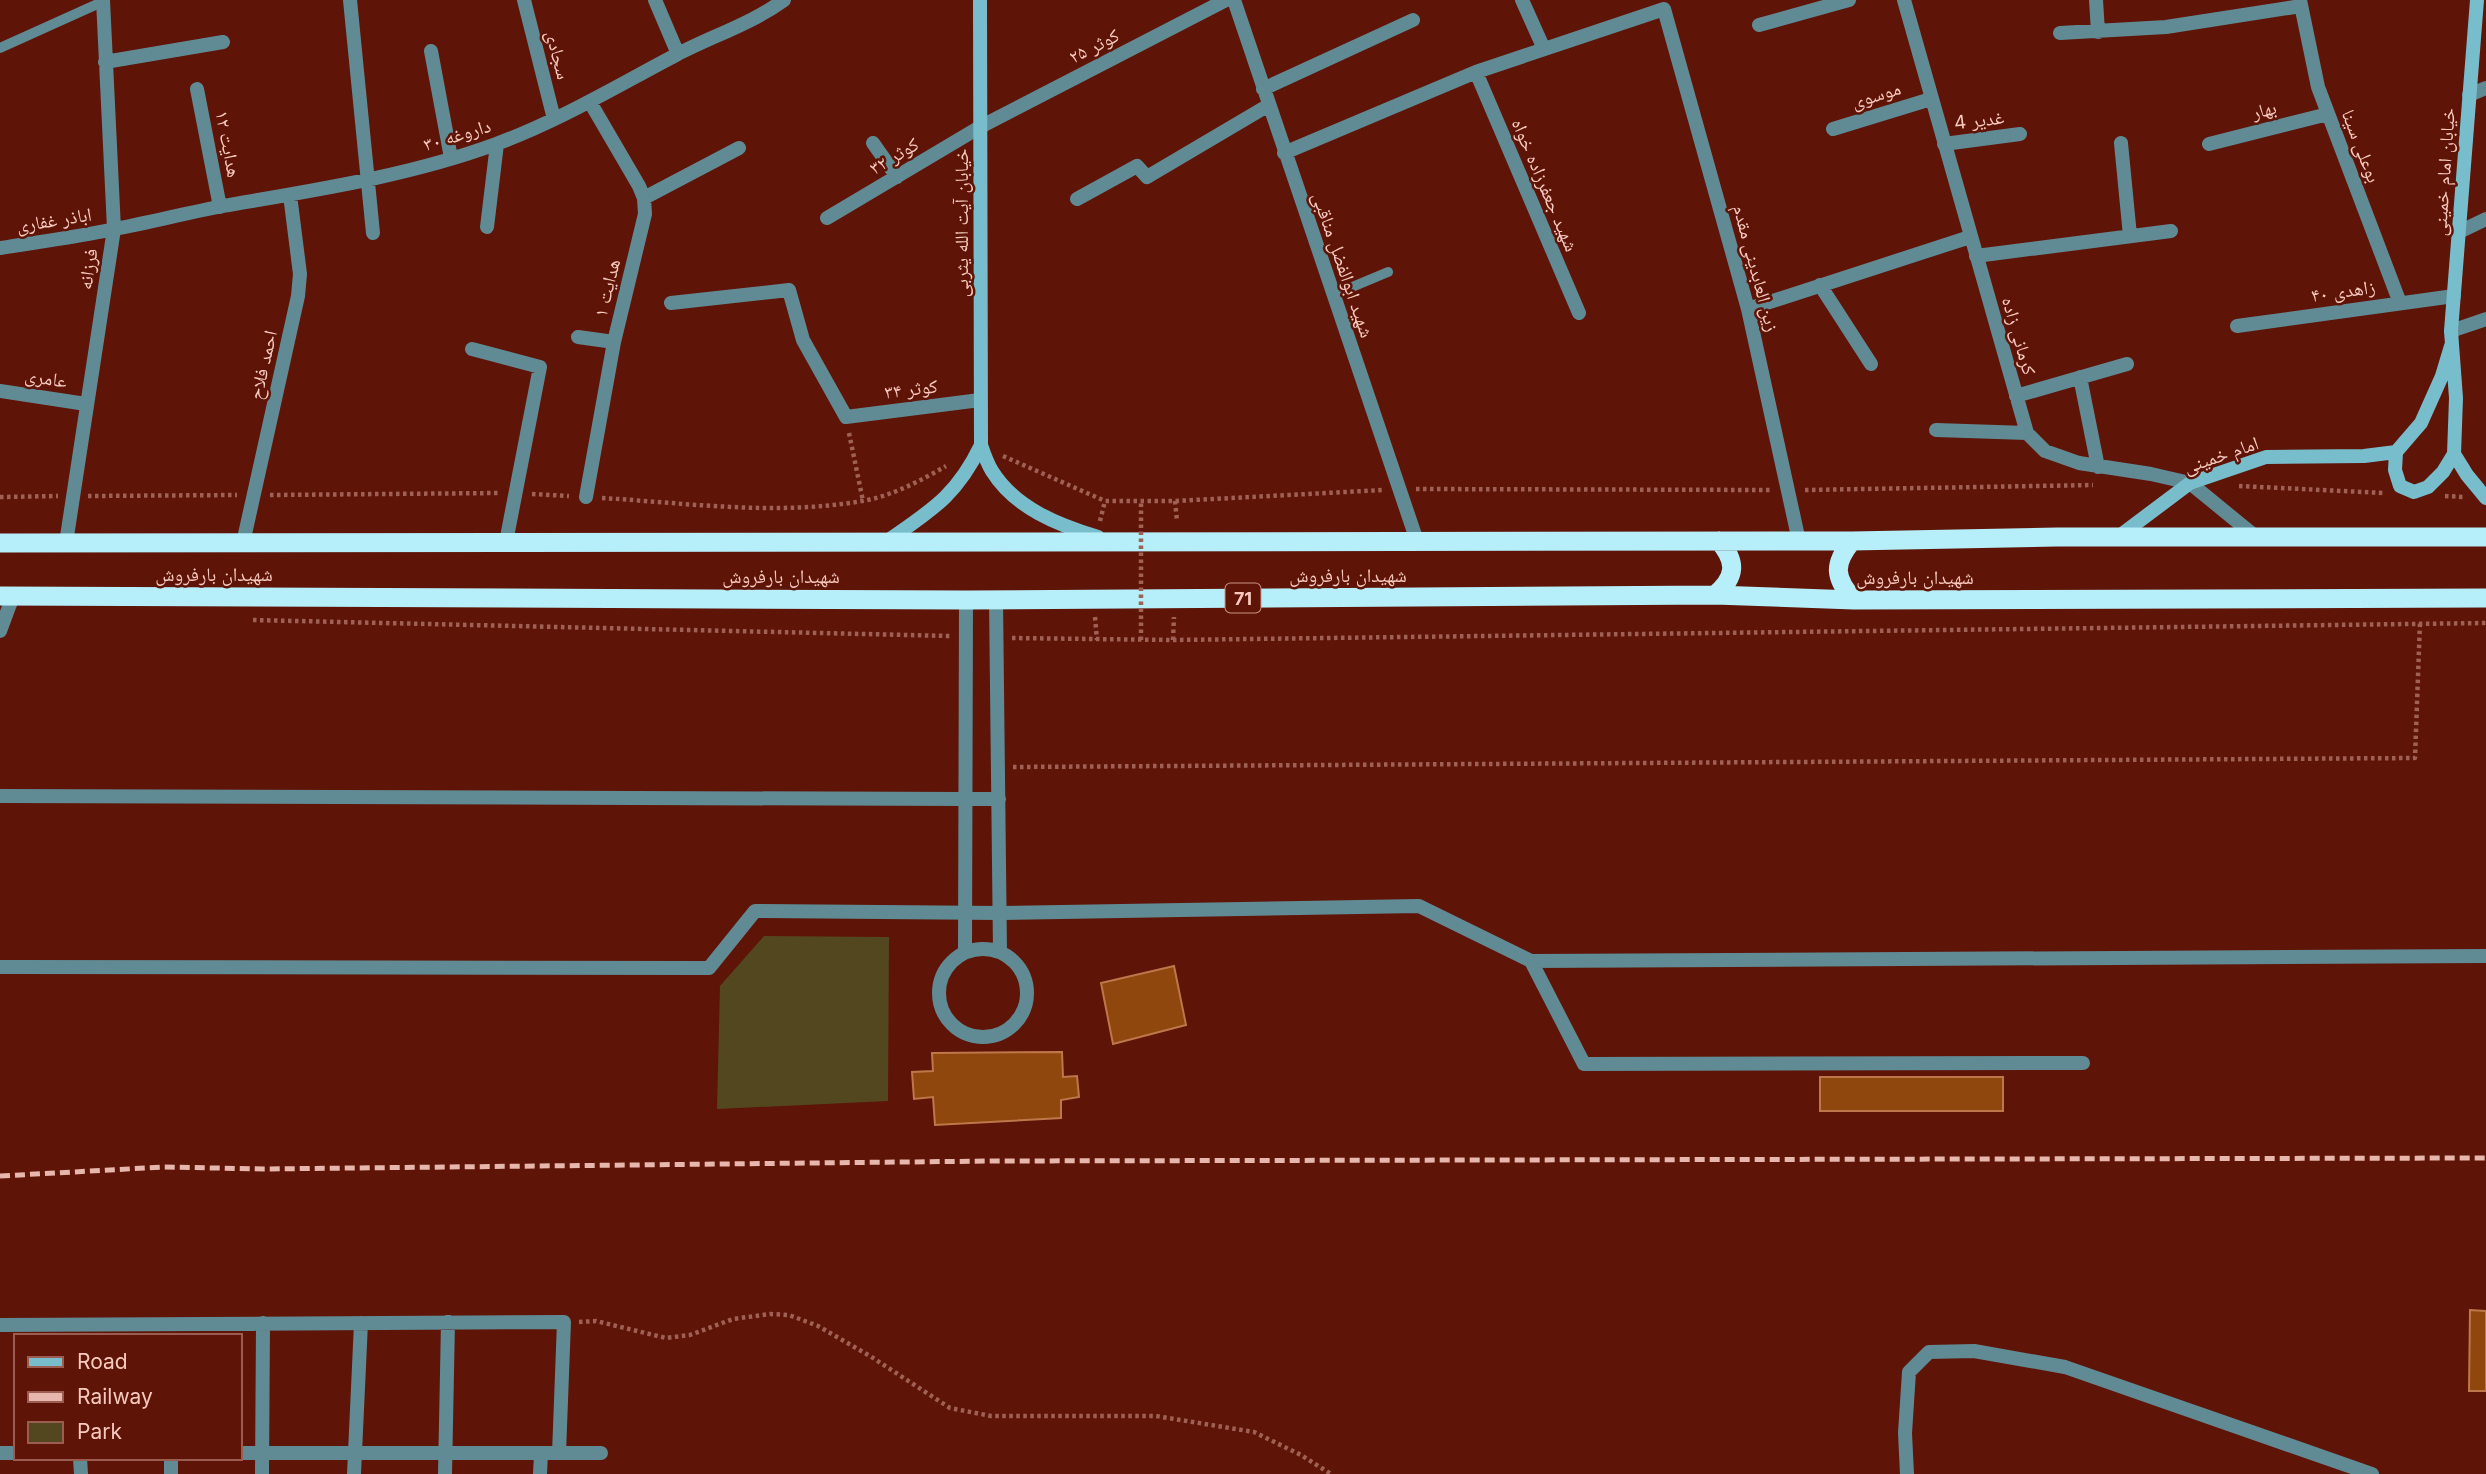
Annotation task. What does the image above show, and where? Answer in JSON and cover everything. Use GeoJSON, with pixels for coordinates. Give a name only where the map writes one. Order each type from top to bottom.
{"type":"FeatureCollection","features":[{"type":"Feature","properties":{"kind":"highway","name":"شهیدان بارفروش"},"geometry":{"type":"LineString","coordinates":[[0,542],[1852,541],[2118,537],[2486,537]]}},
{"type":"Feature","properties":{"kind":"highway"},"geometry":{"type":"LineString","coordinates":[[1715,595],[1727,585],[1732,569],[1730,553],[1719,541]]}},
{"type":"Feature","properties":{"kind":"highway"},"geometry":{"type":"LineString","coordinates":[[1852,541],[1841,554],[1837,571],[1842,587],[1854,600]]}},
{"type":"Feature","properties":{"kind":"highway","name":"شهیدان بارفروش"},"geometry":{"type":"LineString","coordinates":[[7,596],[966,600],[1715,595],[1854,600],[2486,598]]}},
{"type":"Feature","properties":{"kind":"main road","name":"خیابان آیت الله یثربی"},"geometry":{"type":"LineString","coordinates":[[980,0],[981,446]]}},
{"type":"Feature","properties":{"kind":"main road","name":"خیابان امام خمینی"},"geometry":{"type":"LineString","coordinates":[[2451,346],[2477,0]]}},
{"type":"Feature","properties":{"kind":"main road"},"geometry":{"type":"LineString","coordinates":[[2451,346],[2456,397],[2454,453],[2443,472],[2428,487],[2414,492],[2400,486],[2395,470],[2396,452],[2421,423],[2442,376],[2451,346]]}},
{"type":"Feature","properties":{"kind":"main road"},"geometry":{"type":"LineString","coordinates":[[981,446],[992,471],[1033,510],[1062,526],[1111,542]]}},
{"type":"Feature","properties":{"kind":"main road"},"geometry":{"type":"LineString","coordinates":[[886,542],[936,506],[955,488],[968,472],[981,446]]}},
{"type":"Feature","properties":{"kind":"main road","name":"امام خمینی"},"geometry":{"type":"LineString","coordinates":[[2118,537],[2190,483],[2266,457],[2364,456],[2396,452]]}},
{"type":"Feature","properties":{"kind":"main road"},"geometry":{"type":"LineString","coordinates":[[2454,453],[2479,498]]}},
{"type":"Feature","properties":{"kind":"street"},"geometry":{"type":"LineString","coordinates":[[351,0],[373,233]]}},
{"type":"Feature","properties":{"kind":"street","name":"سجادی"},"geometry":{"type":"LineString","coordinates":[[524,0],[554,119]]}},
{"type":"Feature","properties":{"kind":"street"},"geometry":{"type":"LineString","coordinates":[[655,0],[678,54]]}},
{"type":"Feature","properties":{"kind":"street","name":"داروغه ۳۰"},"geometry":{"type":"LineString","coordinates":[[114,229],[369,179],[497,144],[590,102],[678,54],[750,21],[784,0]]}},
{"type":"Feature","properties":{"kind":"street","name":"کوثر ۲۵"},"geometry":{"type":"LineString","coordinates":[[980,127],[1226,0]]}},
{"type":"Feature","properties":{"kind":"street","name":"شهید ابوالفضل مناقبی"},"geometry":{"type":"LineString","coordinates":[[1234,0],[1418,541]]}},
{"type":"Feature","properties":{"kind":"street"},"geometry":{"type":"LineString","coordinates":[[1284,153],[1429,90],[1544,49],[1522,0]]}},
{"type":"Feature","properties":{"kind":"street"},"geometry":{"type":"LineString","coordinates":[[1759,24],[1849,0]]}},
{"type":"Feature","properties":{"kind":"street","name":"کرمانی زاده"},"geometry":{"type":"LineString","coordinates":[[1904,0],[2027,433]]}},
{"type":"Feature","properties":{"kind":"street"},"geometry":{"type":"LineString","coordinates":[[2096,0],[2098,32]]}},
{"type":"Feature","properties":{"kind":"street","name":"فرزانه"},"geometry":{"type":"LineString","coordinates":[[66,543],[114,229],[103,1]]}},
{"type":"Feature","properties":{"kind":"street"},"geometry":{"type":"LineString","coordinates":[[2060,33],[2210,22],[2300,3]]}},
{"type":"Feature","properties":{"kind":"street","name":"بوعلی سینا"},"geometry":{"type":"LineString","coordinates":[[2300,3],[2314,75],[2400,303]]}},
{"type":"Feature","properties":{"kind":"street","name":"زین العابدینی مقدم"},"geometry":{"type":"LineString","coordinates":[[1544,49],[1664,9],[1748,309],[1799,541]]}},
{"type":"Feature","properties":{"kind":"street"},"geometry":{"type":"LineString","coordinates":[[1264,89],[1413,20]]}},
{"type":"Feature","properties":{"kind":"street"},"geometry":{"type":"LineString","coordinates":[[105,62],[223,42]]}},
{"type":"Feature","properties":{"kind":"street"},"geometry":{"type":"LineString","coordinates":[[431,51],[452,158]]}},
{"type":"Feature","properties":{"kind":"street","name":"شهید جعفرزاده خواه"},"geometry":{"type":"LineString","coordinates":[[1476,72],[1579,313]]}},
{"type":"Feature","properties":{"kind":"street"},"geometry":{"type":"LineString","coordinates":[[2469,95],[2486,88]]}},
{"type":"Feature","properties":{"kind":"street","name":"هدایت ۱۲"},"geometry":{"type":"LineString","coordinates":[[197,89],[220,207]]}},
{"type":"Feature","properties":{"kind":"street","name":"موسوی"},"geometry":{"type":"LineString","coordinates":[[1833,129],[1931,99]]}},
{"type":"Feature","properties":{"kind":"street"},"geometry":{"type":"LineString","coordinates":[[590,102],[644,198],[739,148]]}},
{"type":"Feature","properties":{"kind":"street"},"geometry":{"type":"LineString","coordinates":[[1077,199],[1137,166],[1147,177],[1269,105]]}},
{"type":"Feature","properties":{"kind":"street","name":"بهار"},"geometry":{"type":"LineString","coordinates":[[2209,144],[2328,114]]}},
{"type":"Feature","properties":{"kind":"street","name":"کوثر ۳۲"},"geometry":{"type":"LineString","coordinates":[[827,218],[980,127]]}},
{"type":"Feature","properties":{"kind":"street","name":"غدیر 4"},"geometry":{"type":"LineString","coordinates":[[1944,144],[2020,134]]}},
{"type":"Feature","properties":{"kind":"street"},"geometry":{"type":"LineString","coordinates":[[873,143],[897,177]]}},
{"type":"Feature","properties":{"kind":"street"},"geometry":{"type":"LineString","coordinates":[[2121,143],[2130,236]]}},
{"type":"Feature","properties":{"kind":"street"},"geometry":{"type":"LineString","coordinates":[[487,227],[497,144]]}},
{"type":"Feature","properties":{"kind":"street","name":"احمد فلاح"},"geometry":{"type":"LineString","coordinates":[[243,543],[298,296],[300,274],[289,195]]}},
{"type":"Feature","properties":{"kind":"street","name":"هدایت ۱"},"geometry":{"type":"LineString","coordinates":[[586,497],[614,342],[645,214],[644,198]]}},
{"type":"Feature","properties":{"kind":"street"},"geometry":{"type":"LineString","coordinates":[[2459,232],[2486,219]]}},
{"type":"Feature","properties":{"kind":"street","name":"اباذر غفاری"},"geometry":{"type":"LineString","coordinates":[[0,247],[114,229]]}},
{"type":"Feature","properties":{"kind":"street"},"geometry":{"type":"LineString","coordinates":[[1976,256],[2171,231]]}},
{"type":"Feature","properties":{"kind":"street"},"geometry":{"type":"LineString","coordinates":[[1748,309],[1970,237]]}},
{"type":"Feature","properties":{"kind":"street"},"geometry":{"type":"LineString","coordinates":[[0,247],[0,261]]}},
{"type":"Feature","properties":{"kind":"street"},"geometry":{"type":"LineString","coordinates":[[1820,285],[1871,364]]}},
{"type":"Feature","properties":{"kind":"street"},"geometry":{"type":"LineString","coordinates":[[671,303],[789,290],[803,340],[846,417]]}},
{"type":"Feature","properties":{"kind":"street","name":"زاهدی ۴۰"},"geometry":{"type":"LineString","coordinates":[[2237,326],[2454,296]]}},
{"type":"Feature","properties":{"kind":"street"},"geometry":{"type":"LineString","coordinates":[[2451,331],[2486,318]]}},
{"type":"Feature","properties":{"kind":"street"},"geometry":{"type":"LineString","coordinates":[[578,337],[614,342]]}},
{"type":"Feature","properties":{"kind":"street"},"geometry":{"type":"LineString","coordinates":[[472,349],[540,367],[506,542]]}},
{"type":"Feature","properties":{"kind":"street"},"geometry":{"type":"LineString","coordinates":[[2016,396],[2127,364]]}},
{"type":"Feature","properties":{"kind":"street"},"geometry":{"type":"LineString","coordinates":[[2080,377],[2098,467]]}},
{"type":"Feature","properties":{"kind":"street","name":"عامری"},"geometry":{"type":"LineString","coordinates":[[0,391],[86,404]]}},
{"type":"Feature","properties":{"kind":"street","name":"کوثر ۳۴"},"geometry":{"type":"LineString","coordinates":[[846,417],[980,400]]}},
{"type":"Feature","properties":{"kind":"street"},"geometry":{"type":"LineString","coordinates":[[1936,430],[2027,433],[2045,451],[2079,463],[2190,483],[2256,537]]}},
{"type":"Feature","properties":{"kind":"street"},"geometry":{"type":"LineString","coordinates":[[0,631],[7,596]]}},
{"type":"Feature","properties":{"kind":"street"},"geometry":{"type":"LineString","coordinates":[[996,599],[1000,952]]}},
{"type":"Feature","properties":{"kind":"street"},"geometry":{"type":"LineString","coordinates":[[965,952],[966,600]]}},
{"type":"Feature","properties":{"kind":"street"},"geometry":{"type":"LineString","coordinates":[[0,796],[999,799]]}},
{"type":"Feature","properties":{"kind":"street"},"geometry":{"type":"LineString","coordinates":[[0,967],[709,968],[755,911],[1000,913],[1419,906],[1531,961],[2486,956]]}},
{"type":"Feature","properties":{"kind":"street"},"geometry":{"type":"LineString","coordinates":[[981,948],[1000,952],[1020,968],[1027,982],[1028,997],[1023,1012],[1014,1025],[1002,1034],[974,1037],[956,1027],[943,1011],[939,998],[940,984],[953,960],[965,952],[981,948]]}},
{"type":"Feature","properties":{"kind":"street"},"geometry":{"type":"LineString","coordinates":[[1531,961],[1584,1064],[2083,1063]]}},
{"type":"Feature","properties":{"kind":"street"},"geometry":{"type":"LineString","coordinates":[[445,1474],[448,1322]]}},
{"type":"Feature","properties":{"kind":"street"},"geometry":{"type":"LineString","coordinates":[[0,1325],[78,1330],[170,1330],[263,1324],[564,1322],[559,1453]]}},
{"type":"Feature","properties":{"kind":"street"},"geometry":{"type":"LineString","coordinates":[[354,1474],[361,1323]]}},
{"type":"Feature","properties":{"kind":"street"},"geometry":{"type":"LineString","coordinates":[[262,1474],[263,1324]]}},
{"type":"Feature","properties":{"kind":"street"},"geometry":{"type":"LineString","coordinates":[[1907,1474],[1905,1433],[1909,1372],[1929,1352],[1974,1351],[2065,1367],[2372,1474]]}},
{"type":"Feature","properties":{"kind":"street"},"geometry":{"type":"LineString","coordinates":[[242,1453],[601,1453]]}},
{"type":"Feature","properties":{"kind":"street"},"geometry":{"type":"LineString","coordinates":[[540,1474],[541,1453]]}},
{"type":"Feature","properties":{"kind":"lane"},"geometry":{"type":"LineString","coordinates":[[0,48],[103,1]]}},
{"type":"Feature","properties":{"kind":"lane"},"geometry":{"type":"LineString","coordinates":[[1333,295],[1388,272]]}},
{"type":"Feature","properties":{"kind":"path"},"geometry":{"type":"LineString","coordinates":[[846,417],[863,501]]}},
{"type":"Feature","properties":{"kind":"path"},"geometry":{"type":"LineString","coordinates":[[981,446],[1105,501],[1399,489],[1788,491],[2107,485]]}},
{"type":"Feature","properties":{"kind":"path"},"geometry":{"type":"LineString","coordinates":[[2230,485],[2392,493]]}},
{"type":"Feature","properties":{"kind":"path"},"geometry":{"type":"LineString","coordinates":[[2432,495],[2479,498]]}},
{"type":"Feature","properties":{"kind":"path"},"geometry":{"type":"LineString","coordinates":[[1141,501],[1141,640]]}},
{"type":"Feature","properties":{"kind":"path"},"geometry":{"type":"LineString","coordinates":[[998,767],[2415,758],[2421,598]]}},
{"type":"Feature","properties":{"kind":"path"},"geometry":{"type":"LineString","coordinates":[[248,620],[966,637]]}},
{"type":"Feature","properties":{"kind":"path"},"geometry":{"type":"LineString","coordinates":[[996,638],[1141,640],[2486,624]]}},
{"type":"Feature","properties":{"kind":"path"},"geometry":{"type":"LineString","coordinates":[[564,1322],[596,1321],[666,1338],[690,1335],[733,1319],[770,1314],[789,1315],[818,1326],[950,1408],[991,1416],[1156,1416],[1254,1432],[1301,1455],[1331,1474]]}},
{"type":"Feature","properties":{"kind":"green space"},"geometry":{"type":"Polygon","coordinates":[[[764,936],[889,937],[888,1101],[717,1109],[720,986],[764,936]]]}},
{"type":"Feature","properties":{"kind":"building"},"geometry":{"type":"Polygon","coordinates":[[[1174,966],[1186,1025],[1113,1044],[1101,983],[1174,966]]]}},
{"type":"Feature","properties":{"kind":"building"},"geometry":{"type":"Polygon","coordinates":[[[1062,1052],[1063,1077],[1077,1076],[1079,1097],[1061,1100],[1061,1118],[935,1125],[933,1097],[914,1099],[912,1072],[933,1071],[932,1053],[1062,1052]]]}},
{"type":"Feature","properties":{"kind":"building"},"geometry":{"type":"Polygon","coordinates":[[[1820,1077],[2003,1077],[2003,1111],[1820,1111],[1820,1077]]]}},
{"type":"Feature","properties":{"kind":"building"},"geometry":{"type":"Polygon","coordinates":[[[2470,1310],[2486,1311],[2486,1391],[2469,1391],[2470,1310]]]}},
{"type":"Feature","properties":{"kind":"railway"},"geometry":{"type":"LineString","coordinates":[[0,1176],[164,1167],[264,1169],[995,1161],[2486,1158]]}}]}
